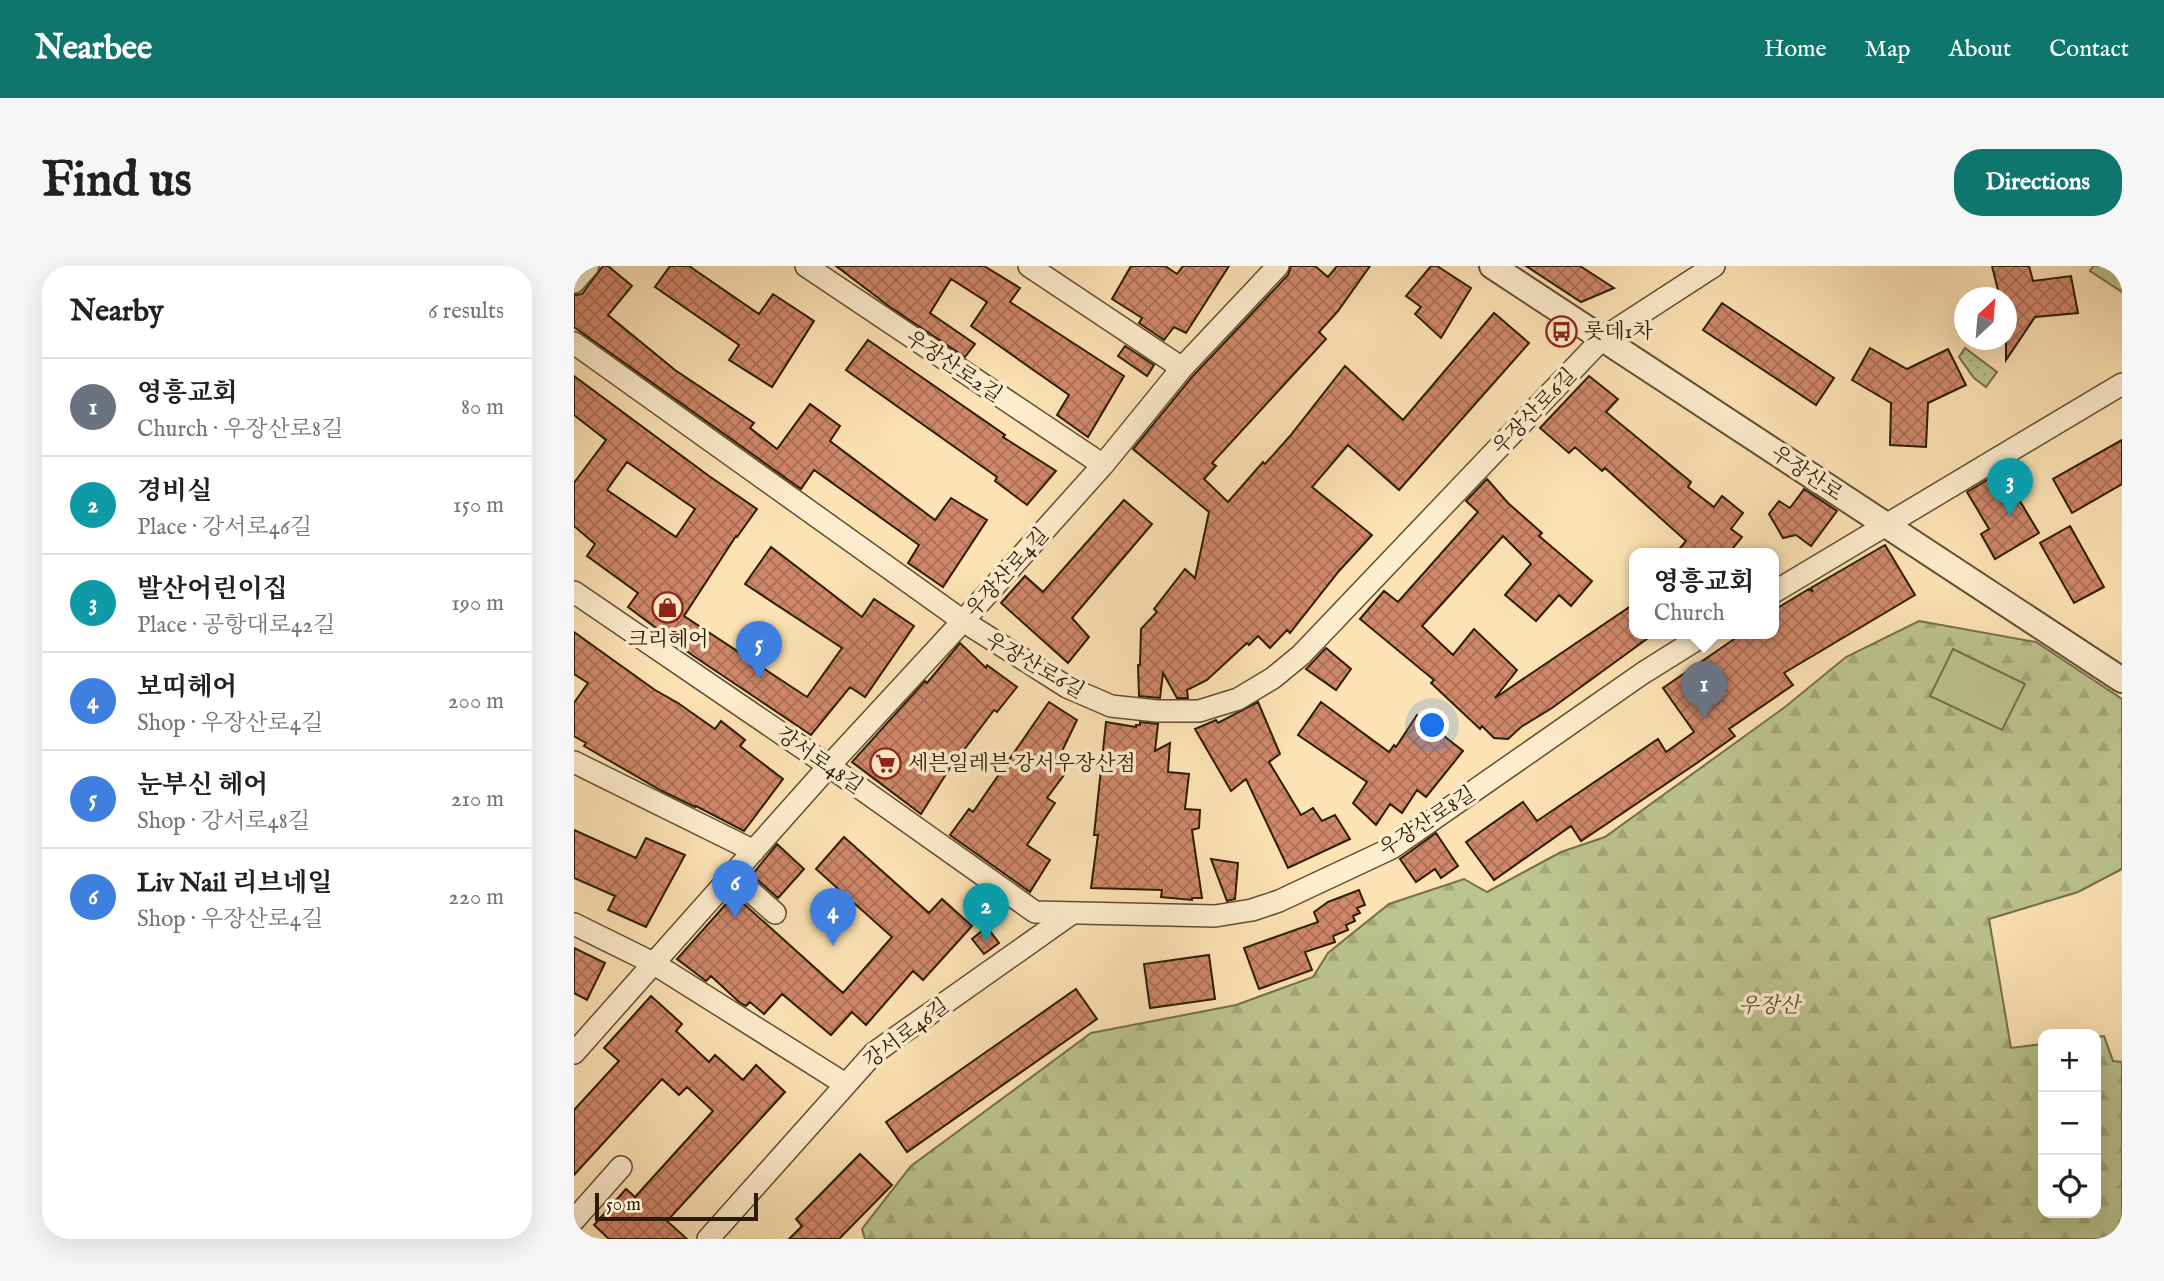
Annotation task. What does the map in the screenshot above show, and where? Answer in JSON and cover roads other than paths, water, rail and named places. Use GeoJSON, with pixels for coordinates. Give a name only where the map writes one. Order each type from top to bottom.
{"type":"FeatureCollection","features":[{"type":"Feature","properties":{"kind":"street"},"geometry":{"type":"LineString","coordinates":[[574,282],[588,266]]}},
{"type":"Feature","properties":{"kind":"street","name":"우장산로2길"},"geometry":{"type":"LineString","coordinates":[[806,266],[1103,465]]}},
{"type":"Feature","properties":{"kind":"street"},"geometry":{"type":"LineString","coordinates":[[1030,266],[1182,368]]}},
{"type":"Feature","properties":{"kind":"street","name":"우장산로4길"},"geometry":{"type":"LineString","coordinates":[[574,1052],[1103,465],[1182,368],[1278,266]]}},
{"type":"Feature","properties":{"kind":"street","name":"우장산로"},"geometry":{"type":"LineString","coordinates":[[1492,266],[2122,680]]}},
{"type":"Feature","properties":{"kind":"street","name":"우장산로6길"},"geometry":{"type":"LineString","coordinates":[[574,343],[963,621],[1067,687],[1111,706],[1157,711],[1199,711],[1238,699],[1273,678],[1301,655],[1603,338],[1714,266]]}},
{"type":"Feature","properties":{"kind":"street"},"geometry":{"type":"LineString","coordinates":[[1779,589],[2122,384]]}},
{"type":"Feature","properties":{"kind":"street","name":"강서로48길"},"geometry":{"type":"LineString","coordinates":[[574,592],[829,766],[1035,912],[1071,914]]}},
{"type":"Feature","properties":{"kind":"street","name":"우장산로8길"},"geometry":{"type":"LineString","coordinates":[[1071,914],[1215,916],[1252,910],[1279,901],[1392,848],[1643,673],[1697,639]]}},
{"type":"Feature","properties":{"kind":"street"},"geometry":{"type":"LineString","coordinates":[[574,762],[754,851]]}},
{"type":"Feature","properties":{"kind":"street"},"geometry":{"type":"LineString","coordinates":[[732,875],[775,913]]}},
{"type":"Feature","properties":{"kind":"street","name":"강서로46길"},"geometry":{"type":"LineString","coordinates":[[708,1239],[873,1053],[1071,914]]}},
{"type":"Feature","properties":{"kind":"street"},"geometry":{"type":"LineString","coordinates":[[574,924],[653,963],[845,1084]]}},
{"type":"Feature","properties":{"kind":"street"},"geometry":{"type":"LineString","coordinates":[[574,1220],[621,1167]]}},
{"type":"Feature","properties":{"kind":"place","name":"롯데1차"},"geometry":{"type":"Point","coordinates":[1561,331]}},
{"type":"Feature","properties":{"kind":"place","name":"발산어린이집"},"geometry":{"type":"Point","coordinates":[2010,516]}},
{"type":"Feature","properties":{"kind":"place","name":"크리헤어"},"geometry":{"type":"Point","coordinates":[668,607]}},
{"type":"Feature","properties":{"kind":"place","name":"눈부신 헤어"},"geometry":{"type":"Point","coordinates":[759,679]}},
{"type":"Feature","properties":{"kind":"place","name":"영흥교회"},"geometry":{"type":"Point","coordinates":[1704,719]}},
{"type":"Feature","properties":{"kind":"place","name":"세븐일레븐 강서우장산점"},"geometry":{"type":"Point","coordinates":[885,763]}},
{"type":"Feature","properties":{"kind":"place","name":"Liv Nail 리브네일"},"geometry":{"type":"Point","coordinates":[735,918]}},
{"type":"Feature","properties":{"kind":"place","name":"경비실"},"geometry":{"type":"Point","coordinates":[986,941]}},
{"type":"Feature","properties":{"kind":"place","name":"보띠헤어"},"geometry":{"type":"Point","coordinates":[833,946]}},
{"type":"Feature","properties":{"kind":"park label","name":"우장산"},"geometry":{"type":"Point","coordinates":[1769,1005]}}]}
